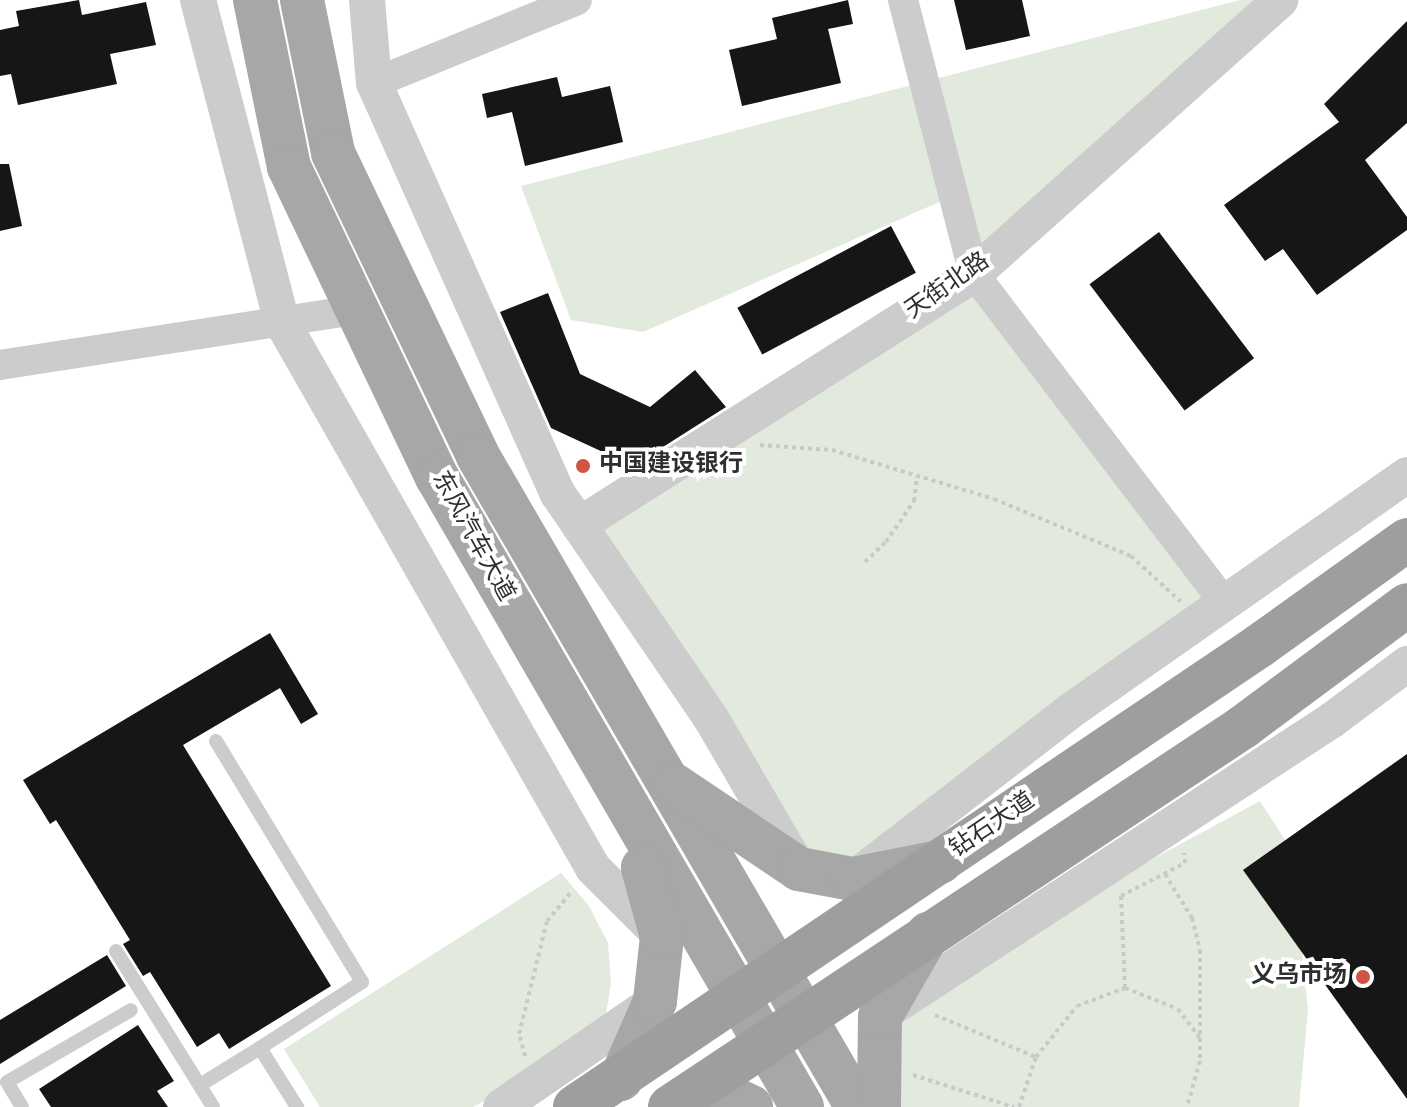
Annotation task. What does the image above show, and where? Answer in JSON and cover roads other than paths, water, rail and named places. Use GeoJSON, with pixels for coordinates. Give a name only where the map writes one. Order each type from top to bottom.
{"type":"FeatureCollection","features":[{"type":"Feature","properties":{"kind":"highway","name":"钻石大道"},"geometry":{"type":"LineString","coordinates":[[575,1107],[621,1079],[736,995],[940,862],[1259,646],[1407,540]]}},
{"type":"Feature","properties":{"kind":"highway"},"geometry":{"type":"LineString","coordinates":[[670,1107],[1231,735],[1407,605]]}},
{"type":"Feature","properties":{"kind":"main road","name":"东风汽车大道"},"geometry":{"type":"LineString","coordinates":[[255,0],[289,167],[437,477],[802,1107]]}},
{"type":"Feature","properties":{"kind":"main road","name":"东风汽车大道"},"geometry":{"type":"LineString","coordinates":[[302,0],[333,153],[478,456],[774,971],[805,1015],[857,1107]]}},
{"type":"Feature","properties":{"kind":"main road"},"geometry":{"type":"LineString","coordinates":[[662,776],[799,869],[853,879],[940,862]]}},
{"type":"Feature","properties":{"kind":"main road"},"geometry":{"type":"LineString","coordinates":[[621,1079],[655,1001],[662,937],[627,808]]}},
{"type":"Feature","properties":{"kind":"main road"},"geometry":{"type":"LineString","coordinates":[[879,1107],[876,1064],[890,1009],[928,934]]}},
{"type":"Feature","properties":{"kind":"main road"},"geometry":{"type":"LineString","coordinates":[[693,1107],[734,1099],[751,1107]]}},
{"type":"Feature","properties":{"kind":"street"},"geometry":{"type":"LineString","coordinates":[[198,0],[282,322],[593,868],[662,937]]}},
{"type":"Feature","properties":{"kind":"street"},"geometry":{"type":"LineString","coordinates":[[367,0],[374,83],[551,480],[712,720],[799,869]]}},
{"type":"Feature","properties":{"kind":"street"},"geometry":{"type":"LineString","coordinates":[[374,83],[577,0]]}},
{"type":"Feature","properties":{"kind":"street"},"geometry":{"type":"LineString","coordinates":[[903,0],[974,274],[1211,610],[1259,646]]}},
{"type":"Feature","properties":{"kind":"street","name":"天街北路"},"geometry":{"type":"LineString","coordinates":[[579,525],[974,274],[1280,0]]}},
{"type":"Feature","properties":{"kind":"street"},"geometry":{"type":"LineString","coordinates":[[0,365],[357,310]]}},
{"type":"Feature","properties":{"kind":"street"},"geometry":{"type":"LineString","coordinates":[[853,879],[1211,610],[1407,476]]}},
{"type":"Feature","properties":{"kind":"street"},"geometry":{"type":"LineString","coordinates":[[890,1009],[1307,736],[1407,664]]}},
{"type":"Feature","properties":{"kind":"street"},"geometry":{"type":"LineString","coordinates":[[1231,735],[1307,736]]}},
{"type":"Feature","properties":{"kind":"street"},"geometry":{"type":"LineString","coordinates":[[501,1107],[655,1001]]}},
{"type":"Feature","properties":{"kind":"lane"},"geometry":{"type":"LineString","coordinates":[[200,1085],[362,982],[216,741]]}},
{"type":"Feature","properties":{"kind":"lane"},"geometry":{"type":"LineString","coordinates":[[116,951],[213,1107]]}},
{"type":"Feature","properties":{"kind":"lane"},"geometry":{"type":"LineString","coordinates":[[22,1107],[7,1082],[131,1010]]}},
{"type":"Feature","properties":{"kind":"lane"},"geometry":{"type":"LineString","coordinates":[[260,1048],[297,1107]]}},
{"type":"Feature","properties":{"kind":"place","name":"中国建设银行"},"geometry":{"type":"Point","coordinates":[583,466]}},
{"type":"Feature","properties":{"kind":"place","name":"义乌市场"},"geometry":{"type":"Point","coordinates":[1363,977]}}]}
